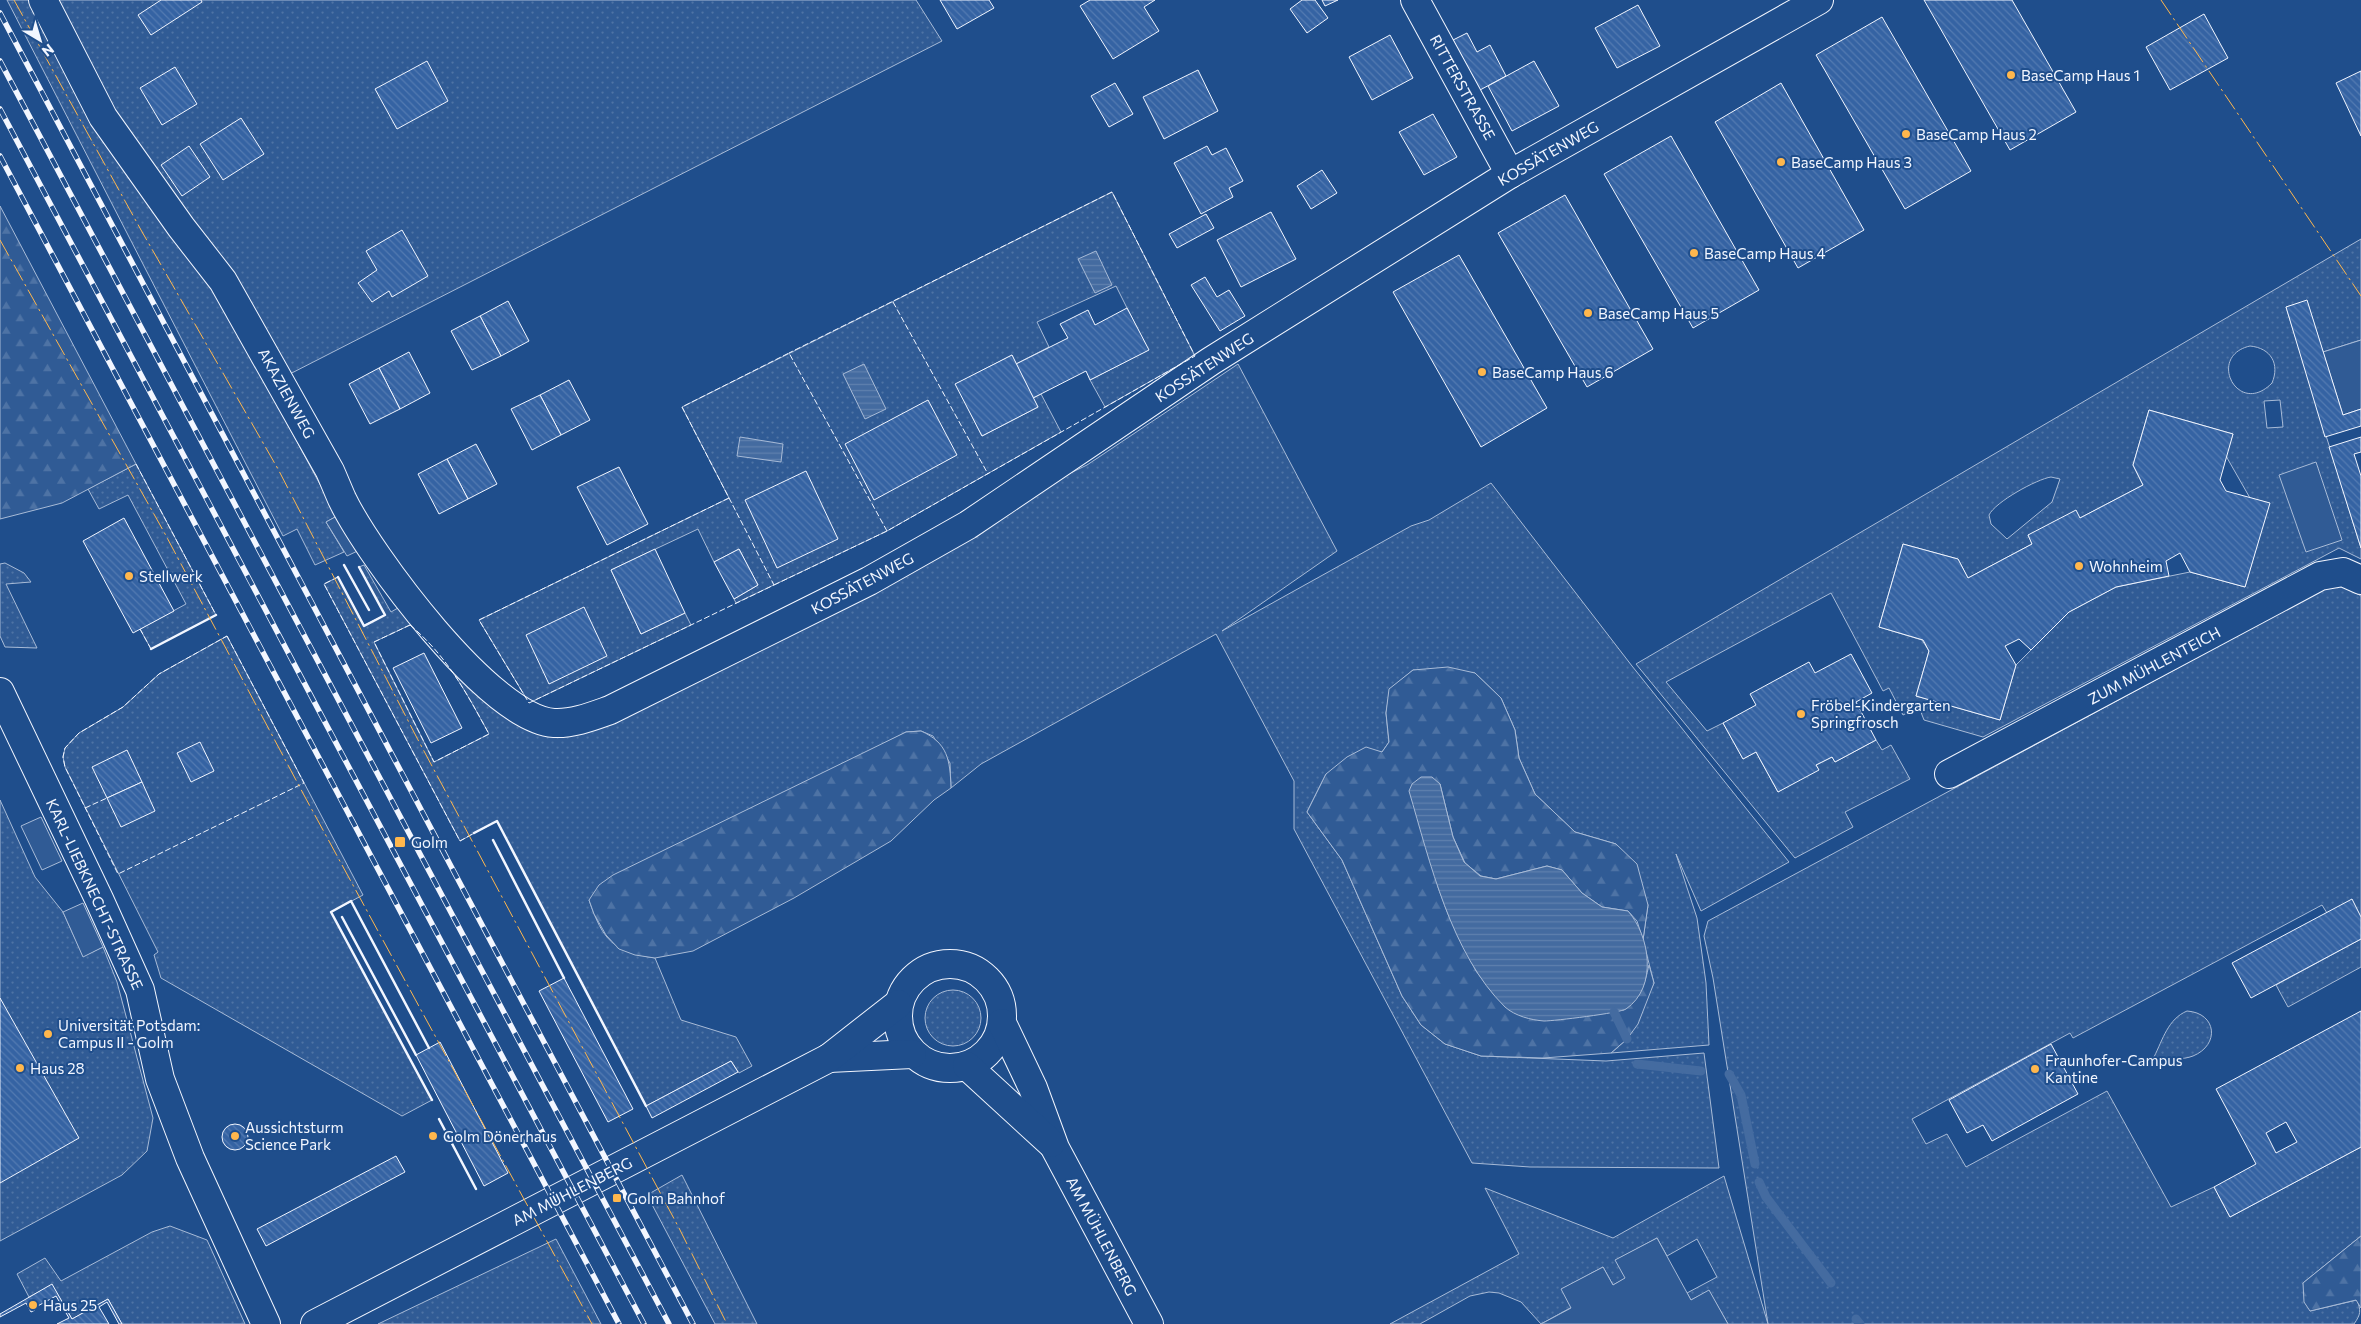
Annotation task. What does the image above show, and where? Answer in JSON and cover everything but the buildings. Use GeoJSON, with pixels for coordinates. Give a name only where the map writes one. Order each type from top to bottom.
{"type":"FeatureCollection","features":[{"type":"Feature","properties":{"kind":"street","name":"AKAZIENWEG"},"geometry":{"type":"LineString","coordinates":[[43,0],[103,117],[181,227],[223,281],[326,462],[342,500],[370,545],[406,596],[451,650],[494,693],[528,714],[554,723],[583,719]]}},
{"type":"Feature","properties":{"kind":"street","name":"RITTERSTRASSE"},"geometry":{"type":"LineString","coordinates":[[1415,0],[1510,174]]}},
{"type":"Feature","properties":{"kind":"street","name":"KOSSÄTENWEG"},"geometry":{"type":"LineString","coordinates":[[583,719],[610,710],[869,581],[968,525],[1211,361],[1510,174],[1819,0]]}},
{"type":"Feature","properties":{"kind":"street","name":"ZUM MÜHLENTEICH"},"geometry":{"type":"LineString","coordinates":[[1949,774],[2320,576],[2343,572],[2361,580]]}},
{"type":"Feature","properties":{"kind":"street","name":"KARL-LIEBKNECHT-STRASSE"},"geometry":{"type":"LineString","coordinates":[[0,692],[99,899],[140,990],[164,1087],[190,1158],[266,1324]]}},
{"type":"Feature","properties":{"kind":"street","name":"AM MÜHLENBERG"},"geometry":{"type":"LineString","coordinates":[[315,1324],[829,1058],[898,1004],[907,986],[922,972],[935,966],[962,966],[977,971],[988,981],[997,994],[1002,1008],[1002,1023],[1033,1088],[1055,1148],[1149,1324]]}},
{"type":"Feature","properties":{"kind":"street"},"geometry":{"type":"LineString","coordinates":[[898,1004],[897,1022],[902,1039],[912,1054],[938,1068],[952,1069],[967,1066],[980,1060],[990,1050],[998,1037],[1002,1023]]}},
{"type":"Feature","properties":{"kind":"street","name":"AM MÜHLENBERG"},"geometry":{"type":"LineString","coordinates":[[829,1058],[912,1054]]}},
{"type":"Feature","properties":{"kind":"street","name":"AM MÜHLENBERG"},"geometry":{"type":"LineString","coordinates":[[967,1066],[1055,1148]]}},
{"type":"Feature","properties":{"kind":"green space"},"geometry":{"type":"Polygon","coordinates":[[[7,0],[31,0],[72,88],[94,124],[223,304],[337,516],[326,522],[344,552],[315,565],[297,529],[283,536],[7,0]]]}},
{"type":"Feature","properties":{"kind":"green space"},"geometry":{"type":"Polygon","coordinates":[[[43,0],[916,0],[942,41],[280,379],[43,0]]]}},
{"type":"Feature","properties":{"kind":"green space"},"geometry":{"type":"Polygon","coordinates":[[[1112,192],[1195,356],[1105,407],[1090,380],[1148,350],[1116,286],[1037,322],[1049,347],[1016,364],[1012,355],[956,384],[982,436],[1038,407],[1033,398],[1041,394],[1061,432],[887,531],[736,603],[734,599],[758,585],[739,549],[714,562],[698,529],[611,570],[641,634],[685,613],[691,625],[529,703],[479,620],[729,498],[682,407],[1112,192]]]}},
{"type":"Feature","properties":{"kind":"green space"},"geometry":{"type":"Polygon","coordinates":[[[0,206],[136,464],[62,503],[0,519],[0,206]]]}},
{"type":"Feature","properties":{"kind":"green space"},"geometry":{"type":"Polygon","coordinates":[[[2361,239],[2361,340],[2323,352],[2307,301],[2286,307],[2361,548],[2361,559],[2339,548],[1983,737],[1924,720],[1919,707],[1903,715],[1889,688],[1883,691],[1831,593],[1666,682],[1707,731],[1723,723],[1743,759],[1756,752],[1778,792],[1818,769],[1816,765],[1832,757],[1835,762],[1876,740],[1882,750],[1891,745],[1910,779],[1845,812],[1853,827],[1795,858],[1636,664],[2361,239]],[[2250,346],[2237,352],[2230,361],[2229,371],[2232,381],[2238,389],[2248,393],[2259,392],[2272,383],[2275,369],[2272,358],[2268,354],[2257,347],[2250,346]],[[2280,400],[2264,401],[2267,428],[2283,427],[2280,400]],[[2149,410],[2133,465],[2143,485],[2080,518],[2028,535],[2032,544],[1968,578],[1958,559],[1903,544],[1879,627],[1922,640],[1929,651],[1916,696],[2000,720],[2016,665],[2069,612],[2116,587],[2190,572],[2245,587],[2269,503],[2250,498],[2226,456],[2233,434],[2149,410]],[[2051,477],[2027,486],[2008,498],[1999,504],[1989,515],[1991,524],[2007,539],[2052,502],[2060,479],[2051,477]]]}},
{"type":"Feature","properties":{"kind":"green space"},"geometry":{"type":"Polygon","coordinates":[[[1238,364],[1337,551],[1222,631],[1411,526],[1429,520],[1491,483],[1632,666],[1789,862],[1701,911],[1676,854],[1697,918],[1706,983],[1709,1045],[1611,1053],[1627,1039],[1654,983],[1643,940],[1648,905],[1616,844],[1575,832],[1535,794],[1519,758],[1515,730],[1501,698],[1475,673],[1413,670],[1390,689],[1386,713],[1389,742],[1382,752],[1326,774],[1307,812],[1342,860],[1402,996],[1421,1025],[1445,1044],[1481,1056],[1606,1061],[1704,1053],[1719,1168],[1530,1167],[1472,1163],[1294,829],[1294,781],[1216,634],[981,764],[951,788],[950,763],[933,736],[921,731],[906,732],[589,900],[599,925],[611,942],[629,952],[655,958],[681,1020],[736,1037],[752,1066],[739,1073],[731,1061],[646,1106],[497,821],[460,841],[324,584],[338,577],[364,625],[385,615],[359,567],[364,565],[391,612],[410,601],[451,650],[554,723],[1087,465],[1238,364]],[[410,625],[374,642],[434,762],[489,734],[455,675],[423,637],[410,625]]]}},
{"type":"Feature","properties":{"kind":"green space"},"geometry":{"type":"Polygon","coordinates":[[[136,464],[216,615],[151,649],[140,629],[186,604],[128,495],[99,509],[88,489],[136,464]]]}},
{"type":"Feature","properties":{"kind":"green space"},"geometry":{"type":"Polygon","coordinates":[[[5,563],[24,573],[31,582],[6,584],[37,648],[5,647],[0,636],[0,564],[5,563]]]}},
{"type":"Feature","properties":{"kind":"green space"},"geometry":{"type":"Polygon","coordinates":[[[2330,586],[2344,586],[2361,596],[2361,917],[2327,913],[2322,905],[2073,1038],[2070,1033],[1912,1119],[1926,1144],[1947,1134],[1966,1167],[2107,1091],[2171,1207],[2214,1187],[2230,1217],[2361,1147],[2361,1236],[2303,1283],[2310,1311],[2357,1300],[2360,1312],[2354,1324],[1768,1324],[1713,978],[1704,936],[1708,921],[2330,586]]]}},
{"type":"Feature","properties":{"kind":"green space"},"geometry":{"type":"Polygon","coordinates":[[[227,636],[363,895],[331,912],[432,1100],[402,1116],[161,978],[154,955],[158,952],[65,767],[63,757],[65,748],[79,733],[123,707],[159,674],[227,636]]]}},
{"type":"Feature","properties":{"kind":"green space"},"geometry":{"type":"Polygon","coordinates":[[[1448,667],[1475,673],[1501,698],[1515,730],[1519,758],[1535,794],[1575,832],[1616,844],[1637,864],[1648,905],[1643,940],[1637,921],[1628,911],[1602,907],[1582,893],[1562,870],[1547,866],[1496,879],[1481,876],[1465,863],[1453,837],[1440,784],[1438,887],[1448,914],[1476,971],[1495,996],[1624,1010],[1639,995],[1646,979],[1649,965],[1654,983],[1638,1024],[1627,1039],[1611,1053],[1543,1058],[1481,1056],[1445,1044],[1421,1025],[1402,996],[1342,860],[1307,812],[1326,774],[1347,757],[1366,747],[1382,752],[1389,742],[1386,713],[1389,689],[1413,670],[1448,667]]]}},
{"type":"Feature","properties":{"kind":"green space"},"geometry":{"type":"Polygon","coordinates":[[[921,731],[937,741],[946,754],[950,769],[951,788],[934,800],[891,841],[794,898],[693,951],[655,958],[635,955],[619,949],[606,935],[594,914],[589,900],[599,885],[613,875],[906,732],[921,731]]]}},
{"type":"Feature","properties":{"kind":"green space","name":"Universität Potsdam: Campus II - Golm"},"geometry":{"type":"Polygon","coordinates":[[[0,800],[35,877],[63,912],[83,956],[103,947],[117,982],[153,1118],[147,1151],[122,1175],[0,1241],[0,800]]]}},
{"type":"Feature","properties":{"kind":"green space"},"geometry":{"type":"Polygon","coordinates":[[[2361,939],[2361,967],[2288,1007],[2276,985],[2361,939]]]}},
{"type":"Feature","properties":{"kind":"green space"},"geometry":{"type":"Polygon","coordinates":[[[953,990],[964,992],[973,998],[979,1007],[981,1018],[979,1029],[973,1038],[964,1044],[953,1046],[942,1044],[933,1038],[927,1029],[925,1018],[927,1007],[933,998],[942,992],[953,990]]]}},
{"type":"Feature","properties":{"kind":"green space"},"geometry":{"type":"Polygon","coordinates":[[[2187,1011],[2197,1013],[2209,1023],[2211,1037],[2208,1045],[2193,1056],[2180,1059],[2157,1060],[2154,1057],[2167,1030],[2175,1019],[2187,1011]]]}},
{"type":"Feature","properties":{"kind":"green space"},"geometry":{"type":"Polygon","coordinates":[[[682,1175],[757,1324],[715,1324],[647,1195],[682,1175]]]}},
{"type":"Feature","properties":{"kind":"green space"},"geometry":{"type":"Polygon","coordinates":[[[1724,1176],[1768,1324],[1728,1324],[1709,1291],[1691,1300],[1687,1293],[1717,1277],[1697,1239],[1667,1256],[1657,1238],[1616,1260],[1626,1278],[1613,1285],[1603,1267],[1562,1289],[1572,1307],[1541,1324],[1521,1302],[1499,1293],[1489,1292],[1470,1296],[1420,1324],[1390,1324],[1519,1254],[1485,1188],[1613,1238],[1724,1176]]]}},
{"type":"Feature","properties":{"kind":"green space"},"geometry":{"type":"Polygon","coordinates":[[[170,1226],[207,1240],[245,1324],[122,1324],[108,1299],[72,1319],[52,1285],[29,1297],[17,1274],[45,1258],[61,1281],[152,1232],[170,1226]]]}},
{"type":"Feature","properties":{"kind":"green space"},"geometry":{"type":"Polygon","coordinates":[[[2361,1236],[2361,1308],[2356,1300],[2310,1311],[2304,1302],[2303,1283],[2361,1236]]]}},
{"type":"Feature","properties":{"kind":"green space"},"geometry":{"type":"Polygon","coordinates":[[[556,1239],[601,1324],[378,1324],[556,1239]]]}},
{"type":"Feature","properties":{"kind":"shaded area"},"geometry":{"type":"Polygon","coordinates":[[[1096,251],[1112,285],[1095,293],[1078,259],[1096,251]]]}},
{"type":"Feature","properties":{"kind":"shaded area"},"geometry":{"type":"Polygon","coordinates":[[[2361,340],[2361,409],[2343,415],[2323,352],[2361,340]]]}},
{"type":"Feature","properties":{"kind":"shaded area"},"geometry":{"type":"Polygon","coordinates":[[[864,364],[886,409],[865,419],[843,374],[864,364]]]}},
{"type":"Feature","properties":{"kind":"shaded area"},"geometry":{"type":"Polygon","coordinates":[[[740,437],[783,444],[781,462],[737,456],[740,437]]]}},
{"type":"Feature","properties":{"kind":"shaded area"},"geometry":{"type":"Polygon","coordinates":[[[2316,462],[2342,540],[2306,552],[2279,475],[2316,462]]]}},
{"type":"Feature","properties":{"kind":"shaded area"},"geometry":{"type":"Polygon","coordinates":[[[348,510],[370,545],[347,556],[326,522],[348,510]]]}},
{"type":"Feature","properties":{"kind":"shaded area"},"geometry":{"type":"Polygon","coordinates":[[[1421,777],[1432,777],[1440,784],[1453,837],[1464,862],[1480,876],[1496,879],[1547,866],[1562,870],[1582,893],[1602,907],[1628,911],[1636,921],[1641,934],[1647,961],[1643,988],[1626,1009],[1600,1015],[1544,1021],[1523,1017],[1505,1007],[1486,985],[1470,961],[1456,934],[1434,877],[1409,791],[1412,784],[1421,777]]]}},
{"type":"Feature","properties":{"kind":"shaded area"},"geometry":{"type":"Polygon","coordinates":[[[41,817],[62,861],[42,870],[21,826],[41,817]]]}},
{"type":"Feature","properties":{"kind":"shaded area"},"geometry":{"type":"Polygon","coordinates":[[[83,903],[103,947],[83,957],[63,912],[83,903]]]}},
{"type":"Feature","properties":{"kind":"shaded area"},"geometry":{"type":"Polygon","coordinates":[[[1657,1238],[1691,1300],[1709,1290],[1728,1324],[1541,1324],[1571,1308],[1561,1289],[1603,1267],[1613,1285],[1625,1278],[1615,1260],[1657,1238]]]}},
{"type":"Feature","properties":{"kind":"waterway"},"geometry":{"type":"LineString","coordinates":[[1614,1012],[1627,1039]]}},
{"type":"Feature","properties":{"kind":"waterway"},"geometry":{"type":"LineString","coordinates":[[1637,1064],[1701,1071]]}},
{"type":"Feature","properties":{"kind":"waterway"},"geometry":{"type":"LineString","coordinates":[[1729,1074],[1741,1095],[1755,1164]]}},
{"type":"Feature","properties":{"kind":"waterway"},"geometry":{"type":"LineString","coordinates":[[1759,1182],[1766,1197],[1831,1283]]}},
{"type":"Feature","properties":{"kind":"waterway"},"geometry":{"type":"LineString","coordinates":[[1856,1319],[1860,1324]]}},
{"type":"Feature","properties":{"kind":"railway"},"geometry":{"type":"LineString","coordinates":[[0,13],[693,1324]]}},
{"type":"Feature","properties":{"kind":"railway"},"geometry":{"type":"LineString","coordinates":[[0,61],[669,1324]]}},
{"type":"Feature","properties":{"kind":"railway"},"geometry":{"type":"LineString","coordinates":[[0,109],[644,1324]]}},
{"type":"Feature","properties":{"kind":"railway"},"geometry":{"type":"LineString","coordinates":[[0,156],[619,1324]]}},
{"type":"Feature","properties":{"kind":"fence"},"geometry":{"type":"LineString","coordinates":[[774,585],[887,531],[1195,356],[1112,192],[789,353]]}},
{"type":"Feature","properties":{"kind":"fence"},"geometry":{"type":"LineString","coordinates":[[893,302],[988,474]]}},
{"type":"Feature","properties":{"kind":"fence"},"geometry":{"type":"LineString","coordinates":[[729,498],[479,620],[529,703],[774,585],[682,407],[789,353],[887,531]]}},
{"type":"Feature","properties":{"kind":"fence"},"geometry":{"type":"LineString","coordinates":[[136,464],[216,615]]}},
{"type":"Feature","properties":{"kind":"fence"},"geometry":{"type":"LineString","coordinates":[[338,577],[324,584],[460,841],[474,833]]}},
{"type":"Feature","properties":{"kind":"fence"},"geometry":{"type":"LineString","coordinates":[[410,625],[435,649],[455,675],[489,734],[434,762],[374,642],[410,625]]}},
{"type":"Feature","properties":{"kind":"fence"},"geometry":{"type":"LineString","coordinates":[[140,629],[151,649]]}},
{"type":"Feature","properties":{"kind":"fence"},"geometry":{"type":"LineString","coordinates":[[227,636],[304,783],[118,874],[65,767],[63,757],[65,748],[79,733],[123,707],[159,674],[227,636]]}},
{"type":"Feature","properties":{"kind":"fence"},"geometry":{"type":"LineString","coordinates":[[85,808],[107,798]]}},
{"type":"Feature","properties":{"kind":"wall"},"geometry":{"type":"LineString","coordinates":[[344,565],[369,610]]}},
{"type":"Feature","properties":{"kind":"wall"},"geometry":{"type":"LineString","coordinates":[[338,577],[364,626],[385,615],[359,567]]}},
{"type":"Feature","properties":{"kind":"wall"},"geometry":{"type":"LineString","coordinates":[[151,649],[216,615]]}},
{"type":"Feature","properties":{"kind":"wall"},"geometry":{"type":"LineString","coordinates":[[474,833],[497,821],[646,1106]]}},
{"type":"Feature","properties":{"kind":"wall"},"geometry":{"type":"LineString","coordinates":[[493,840],[564,978]]}},
{"type":"Feature","properties":{"kind":"wall"},"geometry":{"type":"LineString","coordinates":[[429,1048],[351,901],[331,912],[432,1100]]}},
{"type":"Feature","properties":{"kind":"wall"},"geometry":{"type":"LineString","coordinates":[[342,917],[416,1055]]}},
{"type":"Feature","properties":{"kind":"wall"},"geometry":{"type":"LineString","coordinates":[[439,1119],[476,1189]]}},
{"type":"Feature","properties":{"kind":"power"},"geometry":{"type":"LineString","coordinates":[[14,0],[141,230],[278,469],[417,738],[679,1228],[727,1324]]}},
{"type":"Feature","properties":{"kind":"power"},"geometry":{"type":"LineString","coordinates":[[2161,0],[2361,296]]}},
{"type":"Feature","properties":{"kind":"power"},"geometry":{"type":"LineString","coordinates":[[0,240],[164,532],[305,797],[592,1324]]}},
{"type":"Feature","properties":{"kind":"place","name":"BaseCamp Haus 1"},"geometry":{"type":"Point","coordinates":[2011,75]}},
{"type":"Feature","properties":{"kind":"place","name":"BaseCamp Haus 2"},"geometry":{"type":"Point","coordinates":[1906,134]}},
{"type":"Feature","properties":{"kind":"place","name":"BaseCamp Haus 3"},"geometry":{"type":"Point","coordinates":[1781,162]}},
{"type":"Feature","properties":{"kind":"place","name":"BaseCamp Haus 4"},"geometry":{"type":"Point","coordinates":[1694,253]}},
{"type":"Feature","properties":{"kind":"place","name":"BaseCamp Haus 5"},"geometry":{"type":"Point","coordinates":[1588,313]}},
{"type":"Feature","properties":{"kind":"place","name":"BaseCamp Haus 6"},"geometry":{"type":"Point","coordinates":[1482,372]}},
{"type":"Feature","properties":{"kind":"place","name":"Wohnheim"},"geometry":{"type":"Point","coordinates":[2079,566]}},
{"type":"Feature","properties":{"kind":"place","name":"Stellwerk"},"geometry":{"type":"Point","coordinates":[129,576]}},
{"type":"Feature","properties":{"kind":"place","name":"Fröbel-Kindergarten Springfrosch"},"geometry":{"type":"Point","coordinates":[1801,714]}},
{"type":"Feature","properties":{"kind":"place","name":"Golm"},"geometry":{"type":"Point","coordinates":[400,842]}},
{"type":"Feature","properties":{"kind":"place","name":"Universität Potsdam: Campus II - Golm"},"geometry":{"type":"Point","coordinates":[48,1034]}},
{"type":"Feature","properties":{"kind":"place","name":"Haus 28"},"geometry":{"type":"Point","coordinates":[20,1068]}},
{"type":"Feature","properties":{"kind":"place","name":"Fraunhofer-Campus Kantine"},"geometry":{"type":"Point","coordinates":[2035,1069]}},
{"type":"Feature","properties":{"kind":"place","name":"Aussichtsturm Science Park"},"geometry":{"type":"Point","coordinates":[235,1136]}},
{"type":"Feature","properties":{"kind":"place","name":"Golm Dönerhaus"},"geometry":{"type":"Point","coordinates":[433,1136]}},
{"type":"Feature","properties":{"kind":"place","name":"Golm Bahnhof"},"geometry":{"type":"Point","coordinates":[617,1198]}},
{"type":"Feature","properties":{"kind":"place","name":"Haus 25"},"geometry":{"type":"Point","coordinates":[33,1305]}}]}
